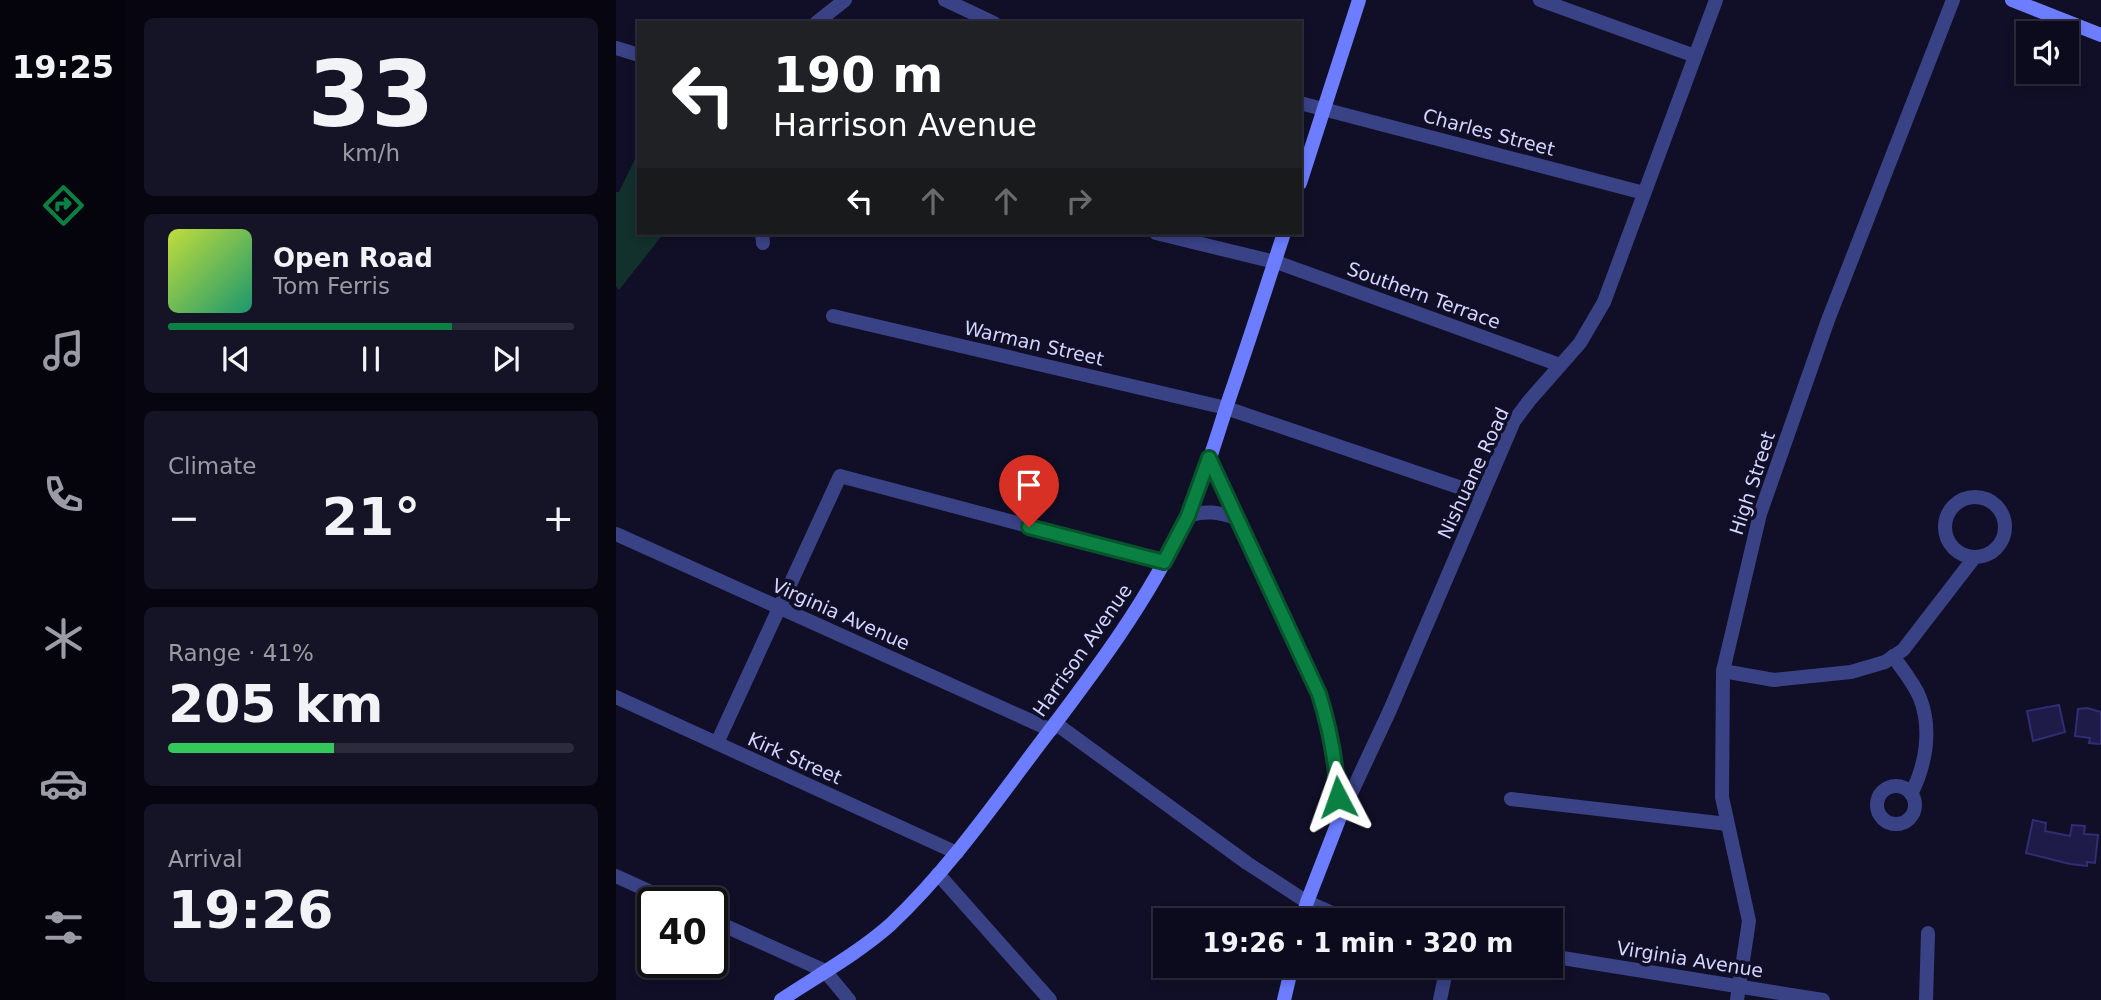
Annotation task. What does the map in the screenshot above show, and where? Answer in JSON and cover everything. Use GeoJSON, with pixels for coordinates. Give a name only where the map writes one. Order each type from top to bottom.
{"type":"FeatureCollection","features":[{"type":"Feature","properties":{"kind":"street"},"geometry":{"type":"LineString","coordinates":[[819,21],[845,0]]}},
{"type":"Feature","properties":{"kind":"street"},"geometry":{"type":"LineString","coordinates":[[945,0],[990,21]]}},
{"type":"Feature","properties":{"kind":"street"},"geometry":{"type":"LineString","coordinates":[[1302,177],[1359,0]]}},
{"type":"Feature","properties":{"kind":"street"},"geometry":{"type":"LineString","coordinates":[[1540,0],[1695,56]]}},
{"type":"Feature","properties":{"kind":"street","name":"Nishuane Road"},"geometry":{"type":"LineString","coordinates":[[1340,817],[1390,710],[1514,421],[1580,343],[1604,302],[1716,0]]}},
{"type":"Feature","properties":{"kind":"street","name":"High Street"},"geometry":{"type":"LineString","coordinates":[[1738,993],[1749,921],[1722,797],[1723,671],[1760,514],[1828,320],[1953,0]]}},
{"type":"Feature","properties":{"kind":"street"},"geometry":{"type":"LineString","coordinates":[[2012,0],[2101,35]]}},
{"type":"Feature","properties":{"kind":"street"},"geometry":{"type":"LineString","coordinates":[[616,48],[637,54]]}},
{"type":"Feature","properties":{"kind":"street","name":"Charles Street"},"geometry":{"type":"LineString","coordinates":[[1302,104],[1644,193]]}},
{"type":"Feature","properties":{"kind":"street","name":"Southern Terrace"},"geometry":{"type":"LineString","coordinates":[[1164,235],[1274,262],[1560,365]]}},
{"type":"Feature","properties":{"kind":"street","name":"Harrison Avenue"},"geometry":{"type":"LineString","coordinates":[[780,1000],[858,950],[889,925],[938,874],[1053,727],[1122,632],[1188,516],[1283,235]]}},
{"type":"Feature","properties":{"kind":"street","name":"Warman Street"},"geometry":{"type":"LineString","coordinates":[[833,316],[1226,408],[1482,495]]}},
{"type":"Feature","properties":{"kind":"street"},"geometry":{"type":"LineString","coordinates":[[1209,458],[1319,694],[1329,726],[1340,817],[1305,908]]}},
{"type":"Feature","properties":{"kind":"street"},"geometry":{"type":"LineString","coordinates":[[717,743],[840,476],[1164,562]]}},
{"type":"Feature","properties":{"kind":"street"},"geometry":{"type":"LineString","coordinates":[[1723,671],[1774,680],[1808,678],[1851,672],[1885,662],[1903,650],[1975,558],[1988,555],[2002,542],[2006,527],[2000,509],[1993,502],[1978,497],[1954,505],[1945,521],[1948,540],[1953,548],[1960,554],[1975,558]]}},
{"type":"Feature","properties":{"kind":"street"},"geometry":{"type":"LineString","coordinates":[[1188,516],[1204,511],[1219,512],[1236,518]]}},
{"type":"Feature","properties":{"kind":"street","name":"Virginia Avenue"},"geometry":{"type":"LineString","coordinates":[[616,534],[1053,727],[1247,863],[1307,902],[1321,908]]}},
{"type":"Feature","properties":{"kind":"street"},"geometry":{"type":"LineString","coordinates":[[1893,656],[1919,695],[1926,716],[1924,760],[1911,794]]}},
{"type":"Feature","properties":{"kind":"street","name":"Kirk Street"},"geometry":{"type":"LineString","coordinates":[[616,697],[957,853]]}},
{"type":"Feature","properties":{"kind":"street"},"geometry":{"type":"LineString","coordinates":[[1511,799],[1727,824]]}},
{"type":"Feature","properties":{"kind":"street"},"geometry":{"type":"LineString","coordinates":[[938,874],[1050,1000]]}},
{"type":"Feature","properties":{"kind":"street"},"geometry":{"type":"LineString","coordinates":[[616,876],[640,887]]}},
{"type":"Feature","properties":{"kind":"street"},"geometry":{"type":"LineString","coordinates":[[728,927],[824,971],[849,1000]]}},
{"type":"Feature","properties":{"kind":"street"},"geometry":{"type":"LineString","coordinates":[[1926,1000],[1928,933]]}},
{"type":"Feature","properties":{"kind":"street","name":"Virginia Avenue"},"geometry":{"type":"LineString","coordinates":[[1563,959],[1738,993],[1823,1000]]}},
{"type":"Feature","properties":{"kind":"street"},"geometry":{"type":"LineString","coordinates":[[1284,1000],[1289,978]]}},
{"type":"Feature","properties":{"kind":"street"},"geometry":{"type":"LineString","coordinates":[[1440,1000],[1445,978]]}},
{"type":"Feature","properties":{"kind":"green space"},"geometry":{"type":"Polygon","coordinates":[[[637,155],[637,235],[662,235],[619,290],[616,286],[616,192],[619,192],[637,155]]]}},
{"type":"Feature","properties":{"kind":"building"},"geometry":{"type":"Polygon","coordinates":[[[2059,705],[2065,732],[2033,741],[2027,711],[2059,705]]]}},
{"type":"Feature","properties":{"kind":"building"},"geometry":{"type":"Polygon","coordinates":[[[2087,708],[2101,712],[2101,744],[2089,743],[2090,738],[2075,736],[2078,709],[2087,708]]]}},
{"type":"Feature","properties":{"kind":"building"},"geometry":{"type":"Polygon","coordinates":[[[2033,820],[2046,823],[2045,831],[2070,836],[2072,825],[2085,826],[2084,834],[2098,835],[2095,863],[2087,862],[2087,866],[2070,864],[2026,853],[2033,820]]]}},
{"type":"Feature","properties":{"kind":"route"},"geometry":{"type":"LineString","coordinates":[[1029,527],[1164,562],[1188,516],[1209,458],[1319,694],[1329,726],[1338,797]]}}]}
